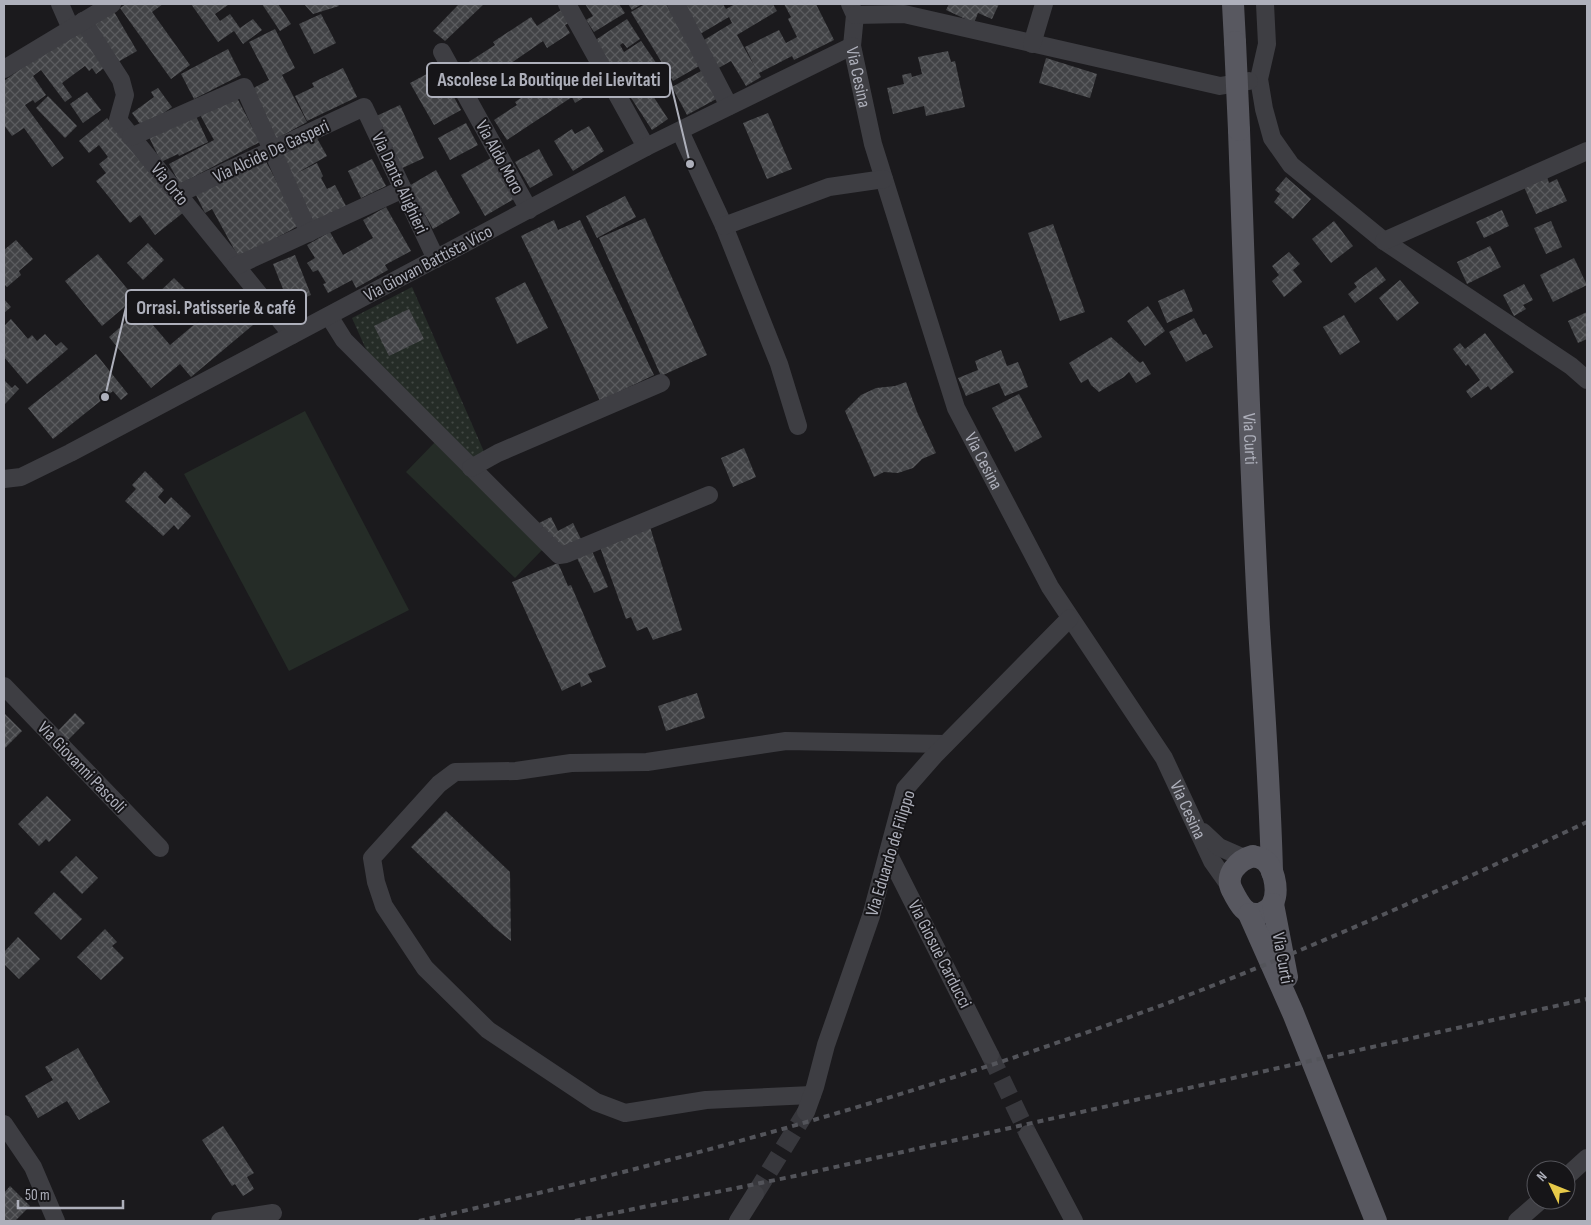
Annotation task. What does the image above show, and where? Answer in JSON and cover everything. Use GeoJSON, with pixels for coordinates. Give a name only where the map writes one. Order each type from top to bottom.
{"type":"FeatureCollection","features":[{"type":"Feature","properties":{"kind":"main road","name":"Via Curti"},"geometry":{"type":"LineString","coordinates":[[1234,4],[1259,627],[1271,818],[1272,872]]}},
{"type":"Feature","properties":{"kind":"main road"},"geometry":{"type":"LineString","coordinates":[[1271,818],[1248,857],[1235,867],[1230,877],[1229,885],[1242,908],[1249,914],[1293,1013],[1376,1221]]}},
{"type":"Feature","properties":{"kind":"main road","name":"Via Cesina"},"geometry":{"type":"LineString","coordinates":[[1248,857],[1261,858],[1268,864],[1272,872]]}},
{"type":"Feature","properties":{"kind":"main road"},"geometry":{"type":"LineString","coordinates":[[1249,914],[1267,911],[1273,904],[1276,894],[1272,872]]}},
{"type":"Feature","properties":{"kind":"main road","name":"Via Curti"},"geometry":{"type":"LineString","coordinates":[[1273,904],[1293,1013]]}},
{"type":"Feature","properties":{"kind":"street"},"geometry":{"type":"LineString","coordinates":[[60,4],[77,25]]}},
{"type":"Feature","properties":{"kind":"street"},"geometry":{"type":"LineString","coordinates":[[4,69],[112,4]]}},
{"type":"Feature","properties":{"kind":"street"},"geometry":{"type":"LineString","coordinates":[[567,4],[646,147]]}},
{"type":"Feature","properties":{"kind":"street"},"geometry":{"type":"LineString","coordinates":[[676,4],[729,106]]}},
{"type":"Feature","properties":{"kind":"street"},"geometry":{"type":"LineString","coordinates":[[1032,44],[1044,4]]}},
{"type":"Feature","properties":{"kind":"street"},"geometry":{"type":"LineString","coordinates":[[1265,4],[1267,44],[1259,79],[1264,109],[1272,138],[1292,165],[1384,242],[1571,366],[1587,380]]}},
{"type":"Feature","properties":{"kind":"street"},"geometry":{"type":"LineString","coordinates":[[853,9],[904,14],[1220,86],[1259,79]]}},
{"type":"Feature","properties":{"kind":"street","name":"Via Cesina"},"geometry":{"type":"LineString","coordinates":[[853,9],[852,46],[873,144],[956,408],[1050,587],[1164,758],[1194,823],[1219,847],[1248,857]]}},
{"type":"Feature","properties":{"kind":"street","name":"Via Orto"},"geometry":{"type":"LineString","coordinates":[[77,25],[121,80],[125,95],[118,120],[292,335]]}},
{"type":"Feature","properties":{"kind":"street","name":"Via Giovan Battista Vico"},"geometry":{"type":"LineString","coordinates":[[4,479],[21,477],[70,453],[646,147],[852,46]]}},
{"type":"Feature","properties":{"kind":"street","name":"Via Aldo Moro"},"geometry":{"type":"LineString","coordinates":[[442,52],[529,210]]}},
{"type":"Feature","properties":{"kind":"street"},"geometry":{"type":"LineString","coordinates":[[132,137],[244,87],[309,233]]}},
{"type":"Feature","properties":{"kind":"street","name":"Via Alcide De Gasperi"},"geometry":{"type":"LineString","coordinates":[[178,194],[364,107]]}},
{"type":"Feature","properties":{"kind":"street","name":"Via Dante Alighieri"},"geometry":{"type":"LineString","coordinates":[[364,107],[436,259]]}},
{"type":"Feature","properties":{"kind":"street"},"geometry":{"type":"LineString","coordinates":[[680,130],[724,226],[779,364],[798,426]]}},
{"type":"Feature","properties":{"kind":"street"},"geometry":{"type":"LineString","coordinates":[[1384,242],[1587,151]]}},
{"type":"Feature","properties":{"kind":"street"},"geometry":{"type":"LineString","coordinates":[[724,226],[828,187],[884,180]]}},
{"type":"Feature","properties":{"kind":"street"},"geometry":{"type":"LineString","coordinates":[[236,266],[403,189]]}},
{"type":"Feature","properties":{"kind":"street"},"geometry":{"type":"LineString","coordinates":[[329,316],[344,340],[559,555],[566,554],[709,495]]}},
{"type":"Feature","properties":{"kind":"street"},"geometry":{"type":"LineString","coordinates":[[471,468],[498,453],[660,383]]}},
{"type":"Feature","properties":{"kind":"street","name":"Via Eduardo de Filippo"},"geometry":{"type":"LineString","coordinates":[[806,1112],[826,1045],[871,916],[906,790],[945,744],[1070,618]]}},
{"type":"Feature","properties":{"kind":"street","name":"Via Giovanni Pascoli"},"geometry":{"type":"LineString","coordinates":[[4,686],[160,848]]}},
{"type":"Feature","properties":{"kind":"street"},"geometry":{"type":"LineString","coordinates":[[812,1095],[706,1100],[624,1113],[596,1102],[488,1030],[425,968],[384,906],[376,882],[372,858],[439,784],[455,772],[516,771],[571,763],[647,762],[786,741],[945,744]]}},
{"type":"Feature","properties":{"kind":"street"},"geometry":{"type":"LineString","coordinates":[[1194,823],[1212,861],[1229,885]]}},
{"type":"Feature","properties":{"kind":"street","name":"Via Giosuè Carducci"},"geometry":{"type":"LineString","coordinates":[[888,853],[990,1055]]}},
{"type":"Feature","properties":{"kind":"street"},"geometry":{"type":"LineString","coordinates":[[4,1124],[33,1167],[56,1221]]}},
{"type":"Feature","properties":{"kind":"street"},"geometry":{"type":"LineString","coordinates":[[1028,1134],[1074,1221]]}},
{"type":"Feature","properties":{"kind":"street"},"geometry":{"type":"LineString","coordinates":[[1576,1168],[1587,1158]]}},
{"type":"Feature","properties":{"kind":"street"},"geometry":{"type":"LineString","coordinates":[[738,1221],[755,1194]]}},
{"type":"Feature","properties":{"kind":"street"},"geometry":{"type":"LineString","coordinates":[[1517,1221],[1530,1210]]}},
{"type":"Feature","properties":{"kind":"street"},"geometry":{"type":"LineString","coordinates":[[220,1221],[273,1212]]}},
{"type":"Feature","properties":{"kind":"shaded area"},"geometry":{"type":"Polygon","coordinates":[[[412,287],[485,454],[470,461],[369,356],[352,318],[412,287]]]}},
{"type":"Feature","properties":{"kind":"shaded area"},"geometry":{"type":"Polygon","coordinates":[[[305,411],[409,610],[289,671],[184,474],[305,411]]]}},
{"type":"Feature","properties":{"kind":"shaded area"},"geometry":{"type":"Polygon","coordinates":[[[436,441],[544,548],[515,578],[406,472],[436,441]]]}},
{"type":"Feature","properties":{"kind":"building"},"geometry":{"type":"Polygon","coordinates":[[[126,4],[163,4],[152,12],[190,65],[171,79],[120,8],[126,4]]]}},
{"type":"Feature","properties":{"kind":"building"},"geometry":{"type":"Polygon","coordinates":[[[191,4],[227,4],[215,14],[220,21],[230,14],[240,28],[253,19],[262,30],[243,44],[234,31],[218,42],[191,4]]]}},
{"type":"Feature","properties":{"kind":"building"},"geometry":{"type":"Polygon","coordinates":[[[262,4],[278,4],[291,24],[280,31],[262,4]]]}},
{"type":"Feature","properties":{"kind":"building"},"geometry":{"type":"Polygon","coordinates":[[[304,4],[337,4],[339,6],[313,14],[304,4]]]}},
{"type":"Feature","properties":{"kind":"building"},"geometry":{"type":"Polygon","coordinates":[[[459,4],[484,4],[445,41],[433,31],[459,4]]]}},
{"type":"Feature","properties":{"kind":"building"},"geometry":{"type":"Polygon","coordinates":[[[585,4],[619,4],[625,13],[594,32],[586,20],[593,16],[585,4]]]}},
{"type":"Feature","properties":{"kind":"building"},"geometry":{"type":"Polygon","coordinates":[[[628,4],[642,4],[632,10],[628,4]]]}},
{"type":"Feature","properties":{"kind":"building"},"geometry":{"type":"Polygon","coordinates":[[[645,4],[666,4],[701,65],[673,81],[631,12],[645,4]]]}},
{"type":"Feature","properties":{"kind":"building"},"geometry":{"type":"Polygon","coordinates":[[[682,4],[723,4],[726,9],[735,4],[773,4],[777,11],[737,35],[756,69],[745,47],[779,30],[786,43],[797,37],[788,19],[791,17],[784,4],[816,4],[834,40],[794,60],[792,56],[759,73],[761,77],[746,86],[731,61],[715,70],[699,43],[732,23],[729,17],[700,34],[682,4]]]}},
{"type":"Feature","properties":{"kind":"building"},"geometry":{"type":"Polygon","coordinates":[[[949,4],[999,4],[992,19],[978,13],[974,23],[946,10],[949,4]]]}},
{"type":"Feature","properties":{"kind":"building"},"geometry":{"type":"Polygon","coordinates":[[[113,10],[137,51],[116,63],[92,22],[113,10]]]}},
{"type":"Feature","properties":{"kind":"building"},"geometry":{"type":"Polygon","coordinates":[[[561,10],[569,23],[565,25],[570,33],[547,48],[543,41],[478,86],[464,65],[495,45],[493,42],[531,17],[537,26],[561,10]]]}},
{"type":"Feature","properties":{"kind":"building"},"geometry":{"type":"Polygon","coordinates":[[[321,14],[336,43],[314,54],[299,24],[321,14]]]}},
{"type":"Feature","properties":{"kind":"building"},"geometry":{"type":"Polygon","coordinates":[[[627,19],[640,39],[627,48],[623,43],[620,45],[624,52],[641,41],[659,67],[642,79],[668,119],[652,130],[594,41],[627,19]]]}},
{"type":"Feature","properties":{"kind":"building"},"geometry":{"type":"Polygon","coordinates":[[[79,26],[108,65],[96,74],[92,68],[89,71],[85,66],[62,83],[72,97],[65,102],[41,70],[33,76],[46,95],[35,103],[33,100],[25,105],[64,158],[52,167],[24,128],[12,136],[4,125],[4,81],[79,26]]]}},
{"type":"Feature","properties":{"kind":"building"},"geometry":{"type":"Polygon","coordinates":[[[275,29],[295,68],[282,75],[307,122],[274,140],[248,91],[269,80],[249,42],[275,29]]]}},
{"type":"Feature","properties":{"kind":"building"},"geometry":{"type":"Polygon","coordinates":[[[228,49],[241,75],[194,99],[181,74],[228,49]]]}},
{"type":"Feature","properties":{"kind":"building"},"geometry":{"type":"Polygon","coordinates":[[[948,51],[951,62],[955,61],[965,107],[926,116],[924,106],[893,114],[887,88],[904,84],[902,75],[911,73],[912,77],[922,74],[918,57],[948,51]]]}},
{"type":"Feature","properties":{"kind":"building"},"geometry":{"type":"Polygon","coordinates":[[[1046,58],[1097,74],[1090,98],[1039,83],[1046,58]]]}},
{"type":"Feature","properties":{"kind":"building"},"geometry":{"type":"Polygon","coordinates":[[[591,65],[599,78],[594,81],[599,88],[575,103],[572,97],[507,140],[494,120],[517,105],[515,102],[560,71],[567,81],[591,65]]]}},
{"type":"Feature","properties":{"kind":"building"},"geometry":{"type":"Polygon","coordinates":[[[343,68],[357,97],[307,121],[295,96],[314,87],[312,83],[343,68]]]}},
{"type":"Feature","properties":{"kind":"building"},"geometry":{"type":"Polygon","coordinates":[[[438,68],[461,110],[434,125],[410,83],[438,68]]]}},
{"type":"Feature","properties":{"kind":"building"},"geometry":{"type":"Polygon","coordinates":[[[703,70],[718,98],[687,115],[672,87],[703,70]]]}},
{"type":"Feature","properties":{"kind":"building"},"geometry":{"type":"Polygon","coordinates":[[[158,88],[172,107],[143,128],[132,113],[154,97],[151,92],[158,88]]]}},
{"type":"Feature","properties":{"kind":"building"},"geometry":{"type":"Polygon","coordinates":[[[87,92],[101,110],[83,123],[70,104],[87,92]]]}},
{"type":"Feature","properties":{"kind":"building"},"geometry":{"type":"Polygon","coordinates":[[[235,94],[260,142],[180,184],[169,164],[214,140],[199,113],[235,94]]]}},
{"type":"Feature","properties":{"kind":"building"},"geometry":{"type":"Polygon","coordinates":[[[48,96],[77,126],[65,138],[36,108],[48,96]]]}},
{"type":"Feature","properties":{"kind":"building"},"geometry":{"type":"Polygon","coordinates":[[[400,105],[424,158],[396,171],[370,119],[400,105]]]}},
{"type":"Feature","properties":{"kind":"building"},"geometry":{"type":"Polygon","coordinates":[[[768,113],[792,169],[767,179],[743,123],[768,113]]]}},
{"type":"Feature","properties":{"kind":"building"},"geometry":{"type":"Polygon","coordinates":[[[195,114],[208,142],[179,156],[178,154],[161,162],[149,137],[195,114]]]}},
{"type":"Feature","properties":{"kind":"building"},"geometry":{"type":"Polygon","coordinates":[[[107,118],[184,212],[155,235],[140,215],[130,223],[96,181],[106,173],[99,164],[108,157],[99,145],[89,153],[79,141],[107,118]]]}},
{"type":"Feature","properties":{"kind":"building"},"geometry":{"type":"Polygon","coordinates":[[[466,123],[478,145],[450,160],[438,138],[466,123]]]}},
{"type":"Feature","properties":{"kind":"building"},"geometry":{"type":"Polygon","coordinates":[[[589,126],[604,151],[573,171],[554,141],[572,129],[575,134],[589,126]]]}},
{"type":"Feature","properties":{"kind":"building"},"geometry":{"type":"Polygon","coordinates":[[[314,133],[327,156],[295,174],[317,163],[323,176],[321,178],[327,189],[335,185],[346,206],[312,224],[277,153],[314,133]]]}},
{"type":"Feature","properties":{"kind":"building"},"geometry":{"type":"Polygon","coordinates":[[[539,149],[553,175],[530,188],[515,162],[539,149]]]}},
{"type":"Feature","properties":{"kind":"building"},"geometry":{"type":"Polygon","coordinates":[[[263,156],[300,225],[239,258],[212,209],[205,213],[195,193],[263,156]]]}},
{"type":"Feature","properties":{"kind":"building"},"geometry":{"type":"Polygon","coordinates":[[[491,158],[514,199],[485,216],[461,175],[491,158]]]}},
{"type":"Feature","properties":{"kind":"building"},"geometry":{"type":"Polygon","coordinates":[[[372,159],[386,186],[361,198],[348,171],[372,159]]]}},
{"type":"Feature","properties":{"kind":"building"},"geometry":{"type":"Polygon","coordinates":[[[436,170],[460,213],[433,229],[409,186],[436,170]]]}},
{"type":"Feature","properties":{"kind":"building"},"geometry":{"type":"Polygon","coordinates":[[[1286,177],[1311,199],[1293,219],[1274,202],[1280,194],[1275,190],[1286,177]]]}},
{"type":"Feature","properties":{"kind":"building"},"geometry":{"type":"Polygon","coordinates":[[[1547,177],[1549,183],[1557,179],[1567,201],[1536,214],[1524,187],[1547,177]]]}},
{"type":"Feature","properties":{"kind":"building"},"geometry":{"type":"Polygon","coordinates":[[[625,196],[636,217],[597,238],[586,216],[625,196]]]}},
{"type":"Feature","properties":{"kind":"building"},"geometry":{"type":"Polygon","coordinates":[[[386,207],[411,251],[385,265],[388,270],[356,288],[352,280],[328,293],[323,284],[326,283],[318,270],[313,272],[307,263],[315,258],[307,245],[330,232],[343,255],[373,238],[363,220],[386,207]]]}},
{"type":"Feature","properties":{"kind":"building"},"geometry":{"type":"Polygon","coordinates":[[[1502,210],[1509,226],[1484,238],[1476,222],[1502,210]]]}},
{"type":"Feature","properties":{"kind":"building"},"geometry":{"type":"Polygon","coordinates":[[[645,218],[707,355],[661,376],[599,238],[645,218]]]}},
{"type":"Feature","properties":{"kind":"building"},"geometry":{"type":"Polygon","coordinates":[[[554,220],[558,230],[580,220],[654,375],[600,401],[521,236],[554,220]]]}},
{"type":"Feature","properties":{"kind":"building"},"geometry":{"type":"Polygon","coordinates":[[[1334,221],[1353,246],[1331,263],[1312,239],[1334,221]]]}},
{"type":"Feature","properties":{"kind":"building"},"geometry":{"type":"Polygon","coordinates":[[[1551,221],[1562,247],[1546,254],[1534,228],[1551,221]]]}},
{"type":"Feature","properties":{"kind":"building"},"geometry":{"type":"Polygon","coordinates":[[[1053,224],[1085,312],[1060,321],[1028,233],[1053,224]]]}},
{"type":"Feature","properties":{"kind":"building"},"geometry":{"type":"Polygon","coordinates":[[[16,240],[33,259],[19,271],[21,275],[7,287],[4,284],[4,250],[16,240]]]}},
{"type":"Feature","properties":{"kind":"building"},"geometry":{"type":"Polygon","coordinates":[[[148,243],[164,260],[143,280],[127,263],[148,243]]]}},
{"type":"Feature","properties":{"kind":"building"},"geometry":{"type":"Polygon","coordinates":[[[1490,246],[1501,267],[1467,284],[1457,262],[1490,246]]]}},
{"type":"Feature","properties":{"kind":"building"},"geometry":{"type":"Polygon","coordinates":[[[1289,252],[1300,264],[1293,270],[1302,282],[1284,297],[1272,281],[1279,275],[1272,266],[1289,252]]]}},
{"type":"Feature","properties":{"kind":"building"},"geometry":{"type":"Polygon","coordinates":[[[98,254],[135,298],[102,326],[65,281],[98,254]]]}},
{"type":"Feature","properties":{"kind":"building"},"geometry":{"type":"Polygon","coordinates":[[[295,255],[311,295],[289,304],[273,264],[295,255]]]}},
{"type":"Feature","properties":{"kind":"building"},"geometry":{"type":"Polygon","coordinates":[[[1574,258],[1587,285],[1553,302],[1540,275],[1574,258]]]}},
{"type":"Feature","properties":{"kind":"building"},"geometry":{"type":"Polygon","coordinates":[[[1376,267],[1386,280],[1355,303],[1348,294],[1357,287],[1354,283],[1376,267]]]}},
{"type":"Feature","properties":{"kind":"building"},"geometry":{"type":"Polygon","coordinates":[[[174,278],[191,295],[171,314],[154,297],[174,278]]]}},
{"type":"Feature","properties":{"kind":"building"},"geometry":{"type":"Polygon","coordinates":[[[1400,280],[1419,303],[1397,321],[1379,298],[1400,280]]]}},
{"type":"Feature","properties":{"kind":"building"},"geometry":{"type":"Polygon","coordinates":[[[525,282],[548,328],[517,344],[495,298],[525,282]]]}},
{"type":"Feature","properties":{"kind":"building"},"geometry":{"type":"Polygon","coordinates":[[[1524,284],[1533,300],[1523,305],[1526,309],[1514,316],[1503,295],[1524,284]]]}},
{"type":"Feature","properties":{"kind":"building"},"geometry":{"type":"Polygon","coordinates":[[[1184,289],[1193,311],[1167,323],[1158,301],[1184,289]]]}},
{"type":"Feature","properties":{"kind":"building"},"geometry":{"type":"Polygon","coordinates":[[[234,291],[259,320],[191,377],[180,364],[151,388],[109,337],[140,310],[170,345],[234,291]]]}},
{"type":"Feature","properties":{"kind":"building"},"geometry":{"type":"Polygon","coordinates":[[[4,299],[11,307],[4,313],[4,299]]]}},
{"type":"Feature","properties":{"kind":"building"},"geometry":{"type":"Polygon","coordinates":[[[1148,306],[1165,331],[1145,346],[1127,321],[1148,306]]]}},
{"type":"Feature","properties":{"kind":"building"},"geometry":{"type":"Polygon","coordinates":[[[409,309],[424,339],[389,356],[374,326],[409,309]]]}},
{"type":"Feature","properties":{"kind":"building"},"geometry":{"type":"Polygon","coordinates":[[[1587,312],[1587,339],[1578,343],[1568,321],[1587,312]]]}},
{"type":"Feature","properties":{"kind":"building"},"geometry":{"type":"Polygon","coordinates":[[[1344,315],[1360,342],[1340,355],[1323,327],[1344,315]]]}},
{"type":"Feature","properties":{"kind":"building"},"geometry":{"type":"Polygon","coordinates":[[[1194,318],[1203,335],[1206,334],[1213,347],[1186,362],[1169,332],[1194,318]]]}},
{"type":"Feature","properties":{"kind":"building"},"geometry":{"type":"Polygon","coordinates":[[[11,319],[28,339],[32,335],[37,341],[45,334],[56,346],[61,342],[68,349],[27,384],[4,357],[4,326],[11,319]]]}},
{"type":"Feature","properties":{"kind":"building"},"geometry":{"type":"Polygon","coordinates":[[[1485,333],[1514,372],[1491,390],[1488,386],[1471,398],[1466,391],[1480,380],[1453,349],[1460,343],[1465,349],[1485,333]]]}},
{"type":"Feature","properties":{"kind":"building"},"geometry":{"type":"Polygon","coordinates":[[[1111,337],[1140,363],[1143,361],[1151,374],[1136,383],[1129,372],[1099,392],[1091,385],[1088,379],[1081,383],[1069,363],[1111,337]]]}},
{"type":"Feature","properties":{"kind":"building"},"geometry":{"type":"Polygon","coordinates":[[[1001,350],[1007,366],[1018,362],[1028,387],[1005,396],[999,383],[966,396],[958,378],[978,370],[975,361],[1001,350]]]}},
{"type":"Feature","properties":{"kind":"building"},"geometry":{"type":"Polygon","coordinates":[[[96,354],[128,394],[121,400],[113,391],[53,439],[28,408],[96,354]]]}},
{"type":"Feature","properties":{"kind":"building"},"geometry":{"type":"Polygon","coordinates":[[[4,380],[12,388],[15,385],[19,389],[4,405],[4,380]]]}},
{"type":"Feature","properties":{"kind":"building"},"geometry":{"type":"Polygon","coordinates":[[[906,382],[917,412],[936,453],[922,459],[913,468],[898,473],[884,472],[874,477],[845,411],[861,395],[876,388],[895,386],[906,382]]]}},
{"type":"Feature","properties":{"kind":"building"},"geometry":{"type":"Polygon","coordinates":[[[1019,394],[1042,437],[1015,452],[992,408],[1019,394]]]}},
{"type":"Feature","properties":{"kind":"building"},"geometry":{"type":"Polygon","coordinates":[[[744,448],[756,477],[733,487],[721,458],[744,448]]]}},
{"type":"Feature","properties":{"kind":"building"},"geometry":{"type":"Polygon","coordinates":[[[145,471],[164,490],[158,497],[165,504],[171,497],[191,516],[178,530],[174,525],[163,536],[125,501],[136,489],[132,485],[145,471]]]}},
{"type":"Feature","properties":{"kind":"building"},"geometry":{"type":"Polygon","coordinates":[[[551,517],[558,531],[573,523],[581,539],[558,549],[539,523],[551,517]]]}},
{"type":"Feature","properties":{"kind":"building"},"geometry":{"type":"Polygon","coordinates":[[[650,527],[682,630],[653,640],[647,627],[637,631],[631,617],[626,619],[600,547],[650,527]]]}},
{"type":"Feature","properties":{"kind":"building"},"geometry":{"type":"Polygon","coordinates":[[[592,551],[608,587],[594,593],[577,558],[592,551]]]}},
{"type":"Feature","properties":{"kind":"building"},"geometry":{"type":"Polygon","coordinates":[[[558,563],[568,586],[571,585],[606,667],[588,674],[592,682],[581,687],[580,682],[562,691],[512,582],[558,563]]]}},
{"type":"Feature","properties":{"kind":"building"},"geometry":{"type":"Polygon","coordinates":[[[697,693],[705,718],[666,731],[658,706],[697,693]]]}},
{"type":"Feature","properties":{"kind":"building"},"geometry":{"type":"Polygon","coordinates":[[[4,713],[22,731],[4,749],[4,713]]]}},
{"type":"Feature","properties":{"kind":"building"},"geometry":{"type":"Polygon","coordinates":[[[75,713],[85,723],[65,743],[56,733],[75,713]]]}},
{"type":"Feature","properties":{"kind":"building"},"geometry":{"type":"Polygon","coordinates":[[[47,796],[71,820],[49,842],[46,839],[39,846],[18,824],[47,796]]]}},
{"type":"Feature","properties":{"kind":"building"},"geometry":{"type":"Polygon","coordinates":[[[446,811],[510,872],[511,941],[411,847],[446,811]]]}},
{"type":"Feature","properties":{"kind":"building"},"geometry":{"type":"Polygon","coordinates":[[[76,856],[98,878],[82,894],[60,872],[76,856]]]}},
{"type":"Feature","properties":{"kind":"building"},"geometry":{"type":"Polygon","coordinates":[[[54,892],[82,919],[61,940],[34,913],[54,892]]]}},
{"type":"Feature","properties":{"kind":"building"},"geometry":{"type":"Polygon","coordinates":[[[105,929],[117,942],[112,946],[124,958],[101,980],[77,957],[105,929]]]}},
{"type":"Feature","properties":{"kind":"building"},"geometry":{"type":"Polygon","coordinates":[[[18,937],[40,959],[19,979],[4,964],[4,952],[18,937]]]}},
{"type":"Feature","properties":{"kind":"building"},"geometry":{"type":"Polygon","coordinates":[[[78,1048],[110,1102],[79,1120],[67,1101],[38,1118],[25,1096],[53,1080],[45,1067],[78,1048]]]}},
{"type":"Feature","properties":{"kind":"building"},"geometry":{"type":"Polygon","coordinates":[[[223,1126],[254,1173],[247,1177],[254,1189],[243,1196],[235,1184],[232,1186],[202,1140],[223,1126]]]}},
{"type":"Feature","properties":{"kind":"building"},"geometry":{"type":"Polygon","coordinates":[[[10,1186],[30,1206],[15,1221],[4,1221],[4,1193],[10,1186]]]}},
{"type":"Feature","properties":{"kind":"tunnel"},"geometry":{"type":"LineString","coordinates":[[990,1055],[1028,1134]]}},
{"type":"Feature","properties":{"kind":"tunnel"},"geometry":{"type":"LineString","coordinates":[[755,1194],[806,1112]]}},
{"type":"Feature","properties":{"kind":"railway"},"geometry":{"type":"LineString","coordinates":[[419,1221],[608,1176],[795,1125],[888,1098],[1073,1037],[1165,1004],[1325,940],[1587,822]]}},
{"type":"Feature","properties":{"kind":"railway"},"geometry":{"type":"LineString","coordinates":[[575,1221],[795,1176],[1587,999]]}},
{"type":"Feature","properties":{"kind":"place","name":"Ascolese La Boutique dei Lievitati"},"geometry":{"type":"Point","coordinates":[690,164]}},
{"type":"Feature","properties":{"kind":"place","name":"Orrasi. Patisserie & café"},"geometry":{"type":"Point","coordinates":[105,397]}}]}
